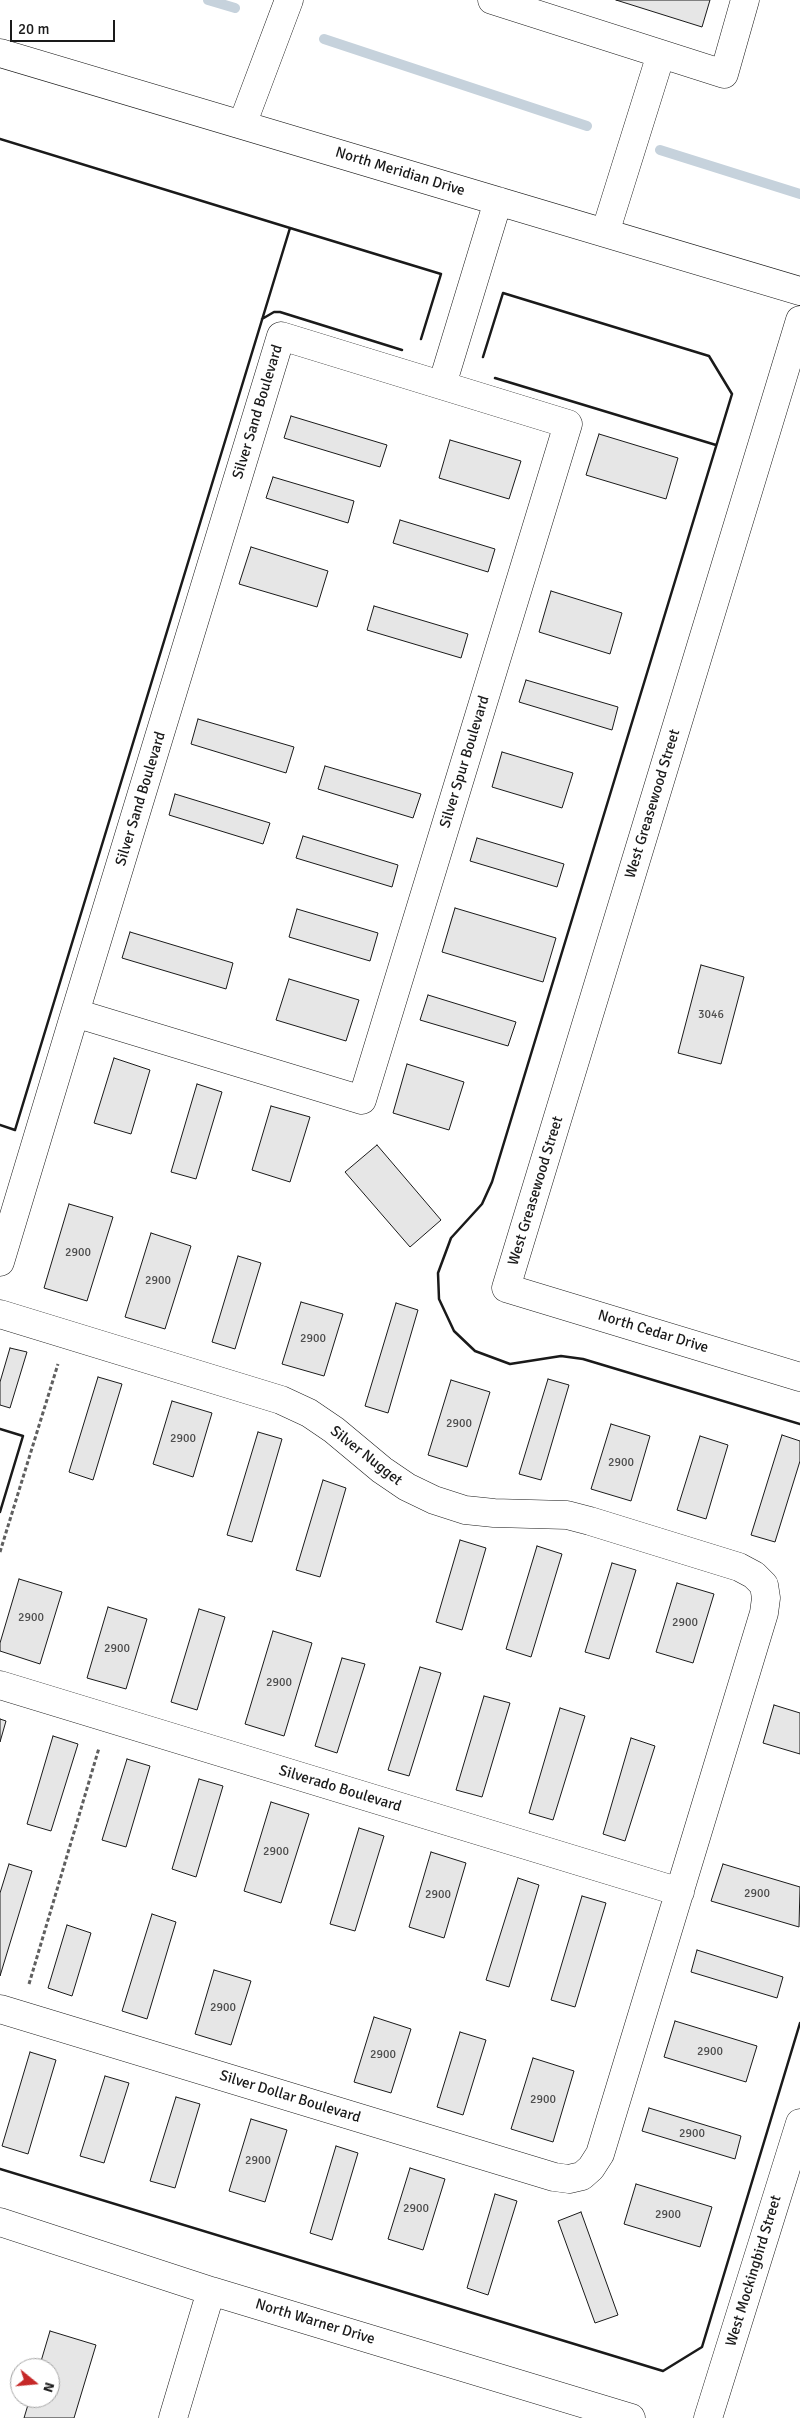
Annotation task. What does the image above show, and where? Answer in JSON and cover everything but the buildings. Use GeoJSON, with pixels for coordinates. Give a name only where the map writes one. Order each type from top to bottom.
{"type":"FeatureCollection","features":[{"type":"Feature","properties":{"kind":"street"},"geometry":{"type":"LineString","coordinates":[[242,125],[289,0]]}},
{"type":"Feature","properties":{"kind":"street"},"geometry":{"type":"LineString","coordinates":[[509,2],[724,74],[745,0]]}},
{"type":"Feature","properties":{"kind":"street","name":"North Meridian Drive"},"geometry":{"type":"LineString","coordinates":[[0,53],[800,291]]}},
{"type":"Feature","properties":{"kind":"street"},"geometry":{"type":"LineString","coordinates":[[604,233],[660,54]]}},
{"type":"Feature","properties":{"kind":"street"},"geometry":{"type":"LineString","coordinates":[[442,385],[498,201]]}},
{"type":"Feature","properties":{"kind":"street","name":"West Greasewood Street"},"geometry":{"type":"LineString","coordinates":[[506,1288],[800,320]]}},
{"type":"Feature","properties":{"kind":"street","name":"Silver Sand Boulevard"},"geometry":{"type":"LineString","coordinates":[[0,1262],[281,336],[442,385]]}},
{"type":"Feature","properties":{"kind":"street","name":"Silver Spur Boulevard"},"geometry":{"type":"LineString","coordinates":[[76,1013],[362,1100],[568,424],[442,385]]}},
{"type":"Feature","properties":{"kind":"street","name":"North Cedar Drive"},"geometry":{"type":"LineString","coordinates":[[506,1288],[800,1377]]}},
{"type":"Feature","properties":{"kind":"street","name":"Silver Nugget"},"geometry":{"type":"LineString","coordinates":[[0,1314],[281,1400],[334,1430],[382,1470],[407,1487],[434,1500],[465,1510],[494,1514],[567,1515],[740,1567],[754,1575],[764,1585],[766,1598],[764,1613],[680,1892]]}},
{"type":"Feature","properties":{"kind":"street","name":"Silverado Boulevard"},"geometry":{"type":"LineString","coordinates":[[0,1685],[680,1892]]}},
{"type":"Feature","properties":{"kind":"street","name":"Silver Dollar Boulevard"},"geometry":{"type":"LineString","coordinates":[[10,2012],[554,2177],[569,2179],[582,2176],[591,2168],[600,2154],[680,1892]]}},
{"type":"Feature","properties":{"kind":"street","name":"West Mockingbird Street"},"geometry":{"type":"LineString","coordinates":[[708,2418],[800,2123]]}},
{"type":"Feature","properties":{"kind":"street","name":"North Warner Drive"},"geometry":{"type":"LineString","coordinates":[[0,2222],[211,2291],[631,2418]]}},
{"type":"Feature","properties":{"kind":"street"},"geometry":{"type":"LineString","coordinates":[[173,2418],[211,2291]]}},
{"type":"Feature","properties":{"kind":"path"},"geometry":{"type":"LineString","coordinates":[[0,1552],[66,1334]]}},
{"type":"Feature","properties":{"kind":"path"},"geometry":{"type":"LineString","coordinates":[[10,2012],[108,1718]]}},
{"type":"Feature","properties":{"kind":"waterway"},"geometry":{"type":"LineString","coordinates":[[208,0],[235,8]]}},
{"type":"Feature","properties":{"kind":"waterway"},"geometry":{"type":"LineString","coordinates":[[324,39],[587,126]]}},
{"type":"Feature","properties":{"kind":"waterway"},"geometry":{"type":"LineString","coordinates":[[660,150],[800,194]]}},
{"type":"Feature","properties":{"kind":"wall"},"geometry":{"type":"LineString","coordinates":[[0,139],[290,228]]}},
{"type":"Feature","properties":{"kind":"wall"},"geometry":{"type":"LineString","coordinates":[[0,1125],[15,1130],[290,228],[441,274],[421,339]]}},
{"type":"Feature","properties":{"kind":"wall"},"geometry":{"type":"LineString","coordinates":[[483,357],[503,293],[709,356],[732,394],[492,1182],[482,1204],[451,1238],[438,1273],[439,1299],[454,1331],[475,1351],[510,1364],[561,1356],[583,1359],[800,1424]]}},
{"type":"Feature","properties":{"kind":"wall"},"geometry":{"type":"LineString","coordinates":[[262,319],[274,312],[280,312],[402,350]]}},
{"type":"Feature","properties":{"kind":"wall"},"geometry":{"type":"LineString","coordinates":[[495,378],[716,445]]}},
{"type":"Feature","properties":{"kind":"wall"},"geometry":{"type":"LineString","coordinates":[[0,1429],[23,1436],[0,1512]]}},
{"type":"Feature","properties":{"kind":"wall"},"geometry":{"type":"LineString","coordinates":[[0,2169],[663,2371],[702,2347],[800,2023]]}}]}
